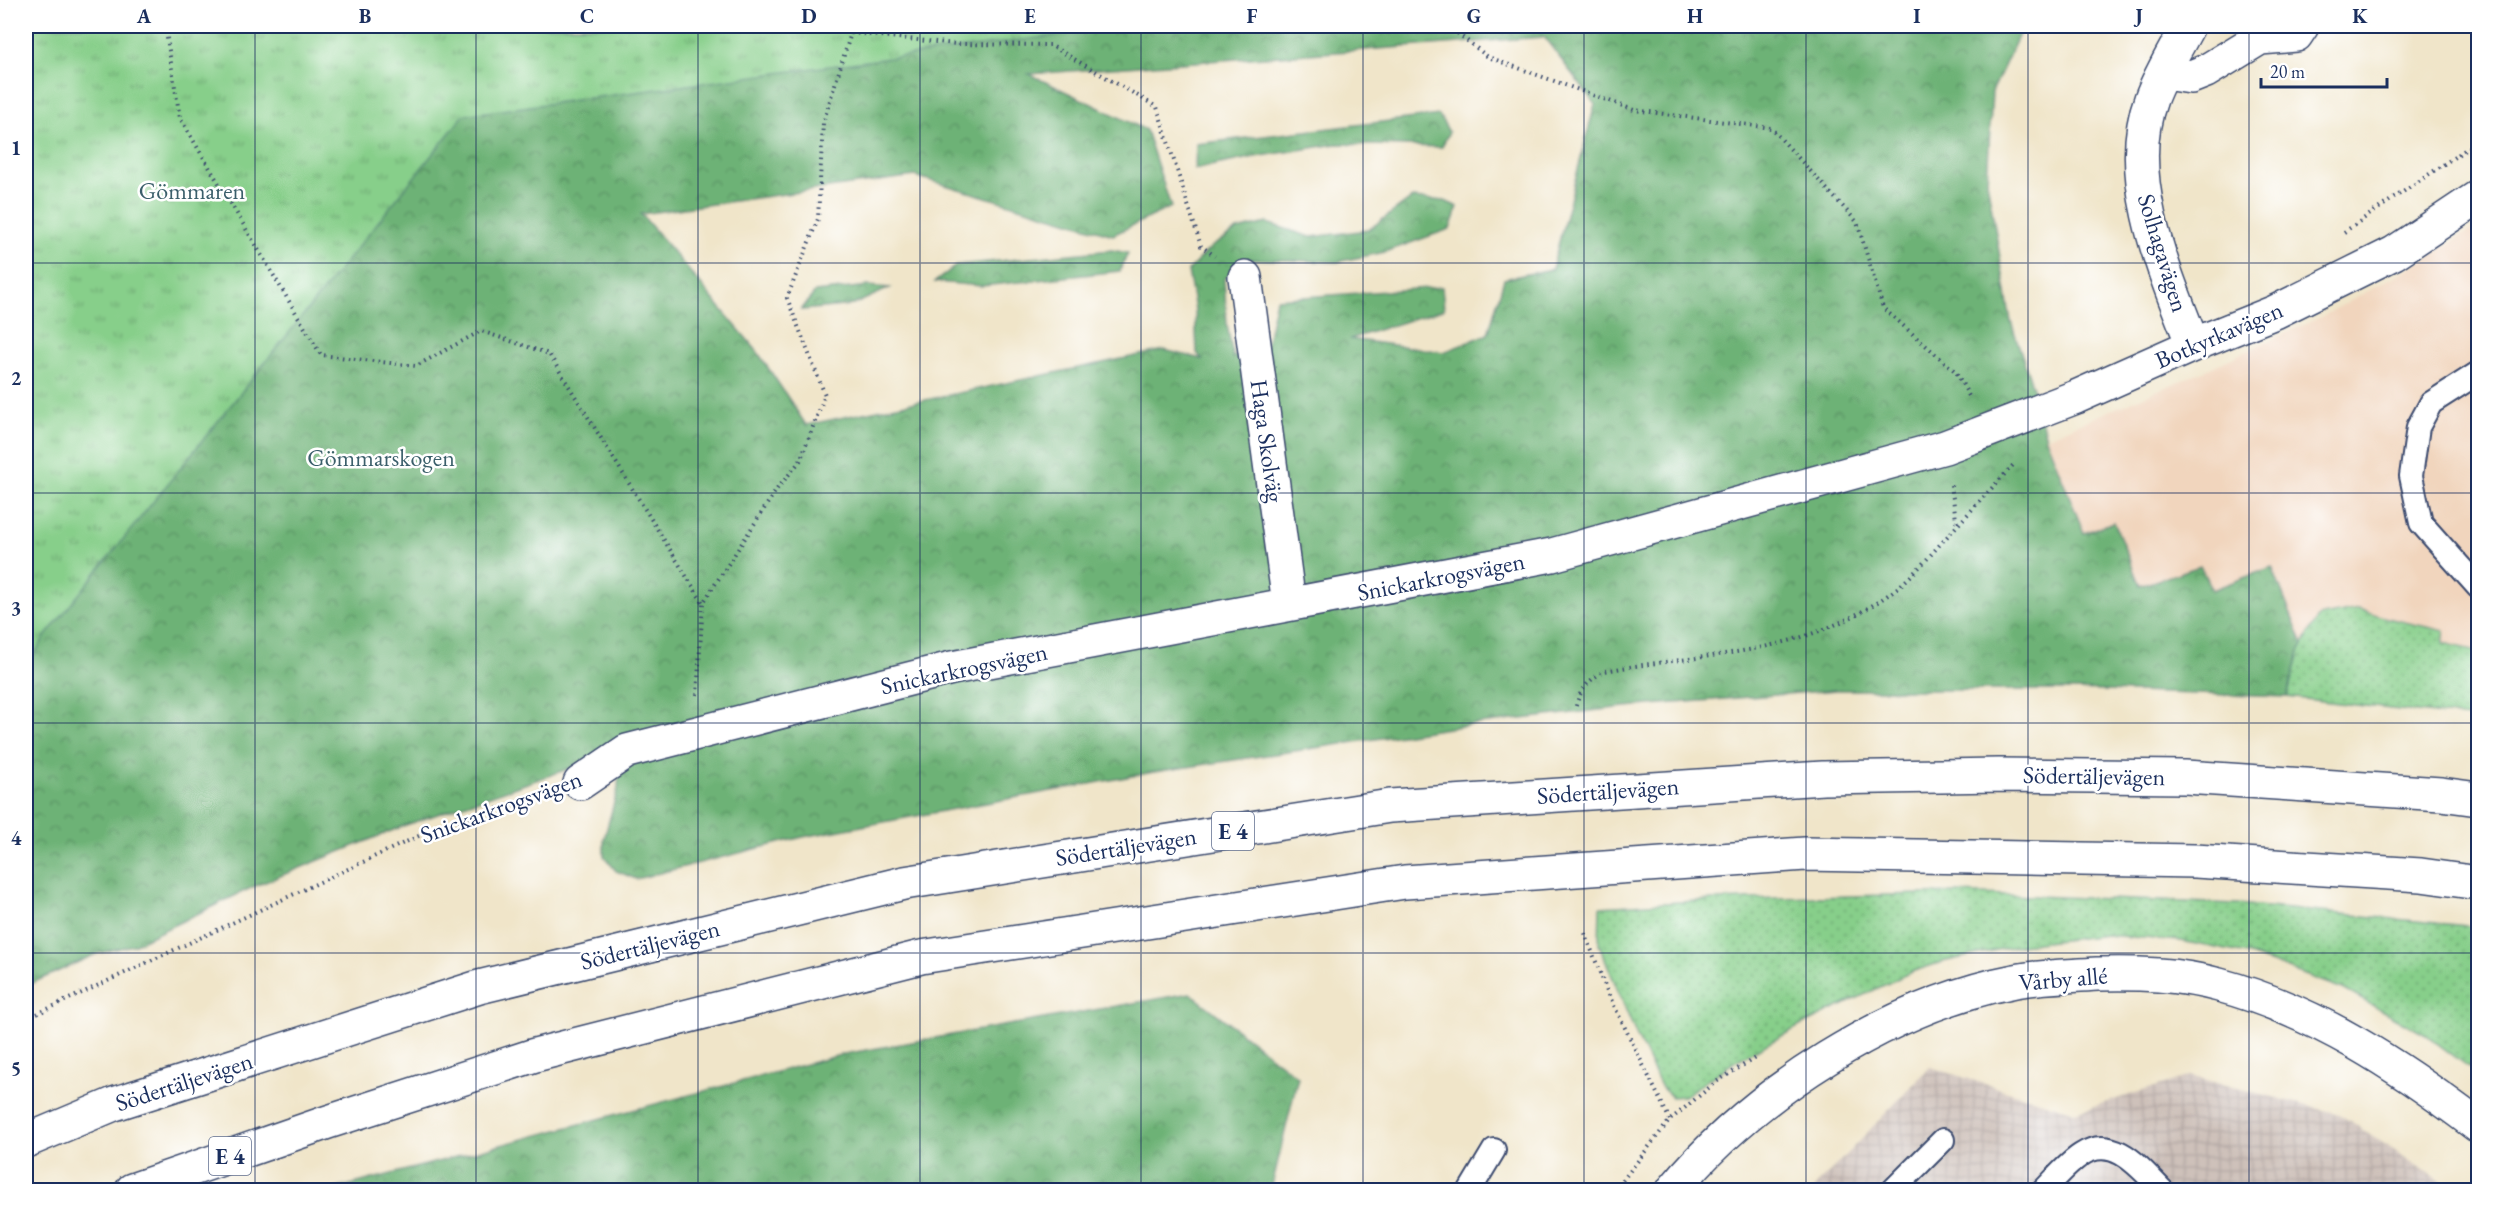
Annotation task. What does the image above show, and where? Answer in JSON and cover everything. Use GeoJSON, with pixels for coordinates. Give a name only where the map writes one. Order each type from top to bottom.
{"type":"FeatureCollection","features":[{"type":"Feature","properties":{"kind":"main road","name":"Solhagavägen"},"geometry":{"type":"LineString","coordinates":[[2188,26],[2151,99],[2140,140],[2141,179],[2150,222],[2193,345]]}},
{"type":"Feature","properties":{"kind":"main road"},"geometry":{"type":"LineString","coordinates":[[2164,73],[2191,77],[2260,38],[2296,35],[2302,26]]}},
{"type":"Feature","properties":{"kind":"main road","name":"Botkyrkavägen"},"geometry":{"type":"LineString","coordinates":[[1946,447],[2076,397],[2193,345],[2275,312],[2394,254],[2478,197]]}},
{"type":"Feature","properties":{"kind":"main road","name":"Haga Skolväg"},"geometry":{"type":"LineString","coordinates":[[1245,278],[1288,604]]}},
{"type":"Feature","properties":{"kind":"main road","name":"Snickarkrogsvägen"},"geometry":{"type":"LineString","coordinates":[[580,783],[627,751],[952,668],[1552,555],[1946,447]]}},
{"type":"Feature","properties":{"kind":"main road","name":"Södertäljevägen"},"geometry":{"type":"LineString","coordinates":[[26,1141],[114,1104],[479,987],[904,883],[1390,806],[1822,778],[1999,775],[2185,777],[2430,793],[2478,799]]}},
{"type":"Feature","properties":{"kind":"main road","name":"E 4"},"geometry":{"type":"LineString","coordinates":[[132,1191],[328,1122],[535,1055],[921,957],[1405,882],[1805,854],[2195,861],[2421,875],[2478,883]]}},
{"type":"Feature","properties":{"kind":"main road","name":"Vårby allé"},"geometry":{"type":"LineString","coordinates":[[1674,1191],[1693,1167],[1731,1131],[1770,1099],[1842,1049],[1933,1005],[2015,981],[2064,976],[2138,973],[2176,976],[2249,993],[2350,1038],[2395,1065],[2478,1126]]}},
{"type":"Feature","properties":{"kind":"lane"},"geometry":{"type":"LineString","coordinates":[[2478,373],[2431,403],[2418,427],[2411,476],[2421,523],[2478,587]]}},
{"type":"Feature","properties":{"kind":"lane"},"geometry":{"type":"LineString","coordinates":[[1893,1191],[1943,1140]]}},
{"type":"Feature","properties":{"kind":"lane"},"geometry":{"type":"LineString","coordinates":[[2044,1191],[2081,1154],[2099,1149],[2115,1149],[2130,1159],[2162,1191]]}},
{"type":"Feature","properties":{"kind":"lane"},"geometry":{"type":"LineString","coordinates":[[1470,1191],[1494,1150]]}},
{"type":"Feature","properties":{"kind":"path"},"geometry":{"type":"LineString","coordinates":[[165,26],[180,118],[321,355],[416,366],[481,331],[549,354],[703,603]]}},
{"type":"Feature","properties":{"kind":"path"},"geometry":{"type":"LineString","coordinates":[[843,26],[851,33],[956,44],[1050,45],[1157,107],[1201,246],[1245,278]]}},
{"type":"Feature","properties":{"kind":"path"},"geometry":{"type":"LineString","coordinates":[[1448,26],[1488,57],[1634,110],[1771,128],[1857,222],[1883,308],[1956,372],[1987,431]]}},
{"type":"Feature","properties":{"kind":"path"},"geometry":{"type":"LineString","coordinates":[[694,734],[703,603],[777,489],[800,461],[825,395],[788,298],[818,219],[823,123],[851,33]]}},
{"type":"Feature","properties":{"kind":"path"},"geometry":{"type":"LineString","coordinates":[[1576,706],[1584,687],[1592,678],[1604,671],[1742,653],[1790,642],[1863,611],[1892,592],[1957,526]]}},
{"type":"Feature","properties":{"kind":"path","name":"Snickarkrogsvägen"},"geometry":{"type":"LineString","coordinates":[[26,1018],[438,827],[580,783]]}},
{"type":"Feature","properties":{"kind":"path"},"geometry":{"type":"LineString","coordinates":[[1585,933],[1607,992],[1670,1120],[1616,1191]]}},
{"type":"Feature","properties":{"kind":"shaded area"},"geometry":{"type":"Polygon","coordinates":[[[2478,225],[2478,719],[2323,701],[2295,622],[2211,590],[2200,566],[2140,587],[2115,523],[2084,533],[2046,438],[2206,370],[2323,316],[2428,258],[2478,225]]]}},
{"type":"Feature","properties":{"kind":"shaded area"},"geometry":{"type":"Polygon","coordinates":[[[1930,1067],[2075,1112],[2190,1076],[2339,1114],[2454,1190],[1812,1190],[1930,1067]]]}},
{"type":"Feature","properties":{"kind":"green space","name":"Gömmarskogen"},"geometry":{"type":"Polygon","coordinates":[[[26,26],[2023,26],[1992,92],[1987,181],[2011,322],[2033,388],[2046,438],[2084,533],[2114,522],[2140,586],[2200,566],[2212,590],[2272,567],[2303,645],[2287,697],[2073,690],[1836,690],[1625,707],[1462,726],[1154,772],[803,837],[636,879],[616,871],[604,856],[604,839],[618,788],[620,751],[406,825],[253,887],[133,945],[96,954],[26,986],[26,26]],[[1544,37],[1029,74],[1146,130],[1171,207],[1113,235],[915,176],[641,214],[757,351],[806,425],[1164,350],[1202,359],[1197,353],[1195,310],[1188,271],[1211,247],[1237,230],[1267,223],[1311,237],[1368,230],[1412,198],[1445,201],[1458,207],[1450,229],[1385,252],[1337,262],[1250,259],[1224,279],[1227,324],[1233,357],[1266,346],[1276,299],[1442,287],[1444,309],[1350,339],[1444,352],[1488,334],[1504,279],[1552,269],[1595,104],[1544,37]]]}},
{"type":"Feature","properties":{"kind":"green space","name":"Gömmaren"},"geometry":{"type":"Polygon","coordinates":[[[26,26],[1128,26],[464,115],[47,634],[26,667],[26,26]]]}},
{"type":"Feature","properties":{"kind":"green space"},"geometry":{"type":"Polygon","coordinates":[[[1439,115],[1449,132],[1442,147],[1336,144],[1195,169],[1196,144],[1439,115]]]}},
{"type":"Feature","properties":{"kind":"green space"},"geometry":{"type":"Polygon","coordinates":[[[1112,250],[1128,253],[1120,271],[982,286],[935,282],[957,265],[1112,250]]]}},
{"type":"Feature","properties":{"kind":"green space"},"geometry":{"type":"Polygon","coordinates":[[[868,286],[890,288],[853,305],[801,310],[815,292],[868,286]]]}},
{"type":"Feature","properties":{"kind":"green space"},"geometry":{"type":"Polygon","coordinates":[[[2358,609],[2445,631],[2443,643],[2478,651],[2478,719],[2287,697],[2299,652],[2318,617],[2358,609]]]}},
{"type":"Feature","properties":{"kind":"green space"},"geometry":{"type":"Polygon","coordinates":[[[1957,893],[2237,904],[2478,927],[2478,1074],[2426,1035],[2343,989],[2247,954],[2181,941],[2106,935],[2020,945],[1942,962],[1911,972],[1798,1027],[1736,1061],[1684,1096],[1672,1097],[1662,1088],[1637,1037],[1599,944],[1600,907],[1713,900],[1957,893]]]}},
{"type":"Feature","properties":{"kind":"green space"},"geometry":{"type":"Polygon","coordinates":[[[1190,993],[1298,1077],[1271,1190],[331,1190],[844,1054],[1190,993]]]}}]}
